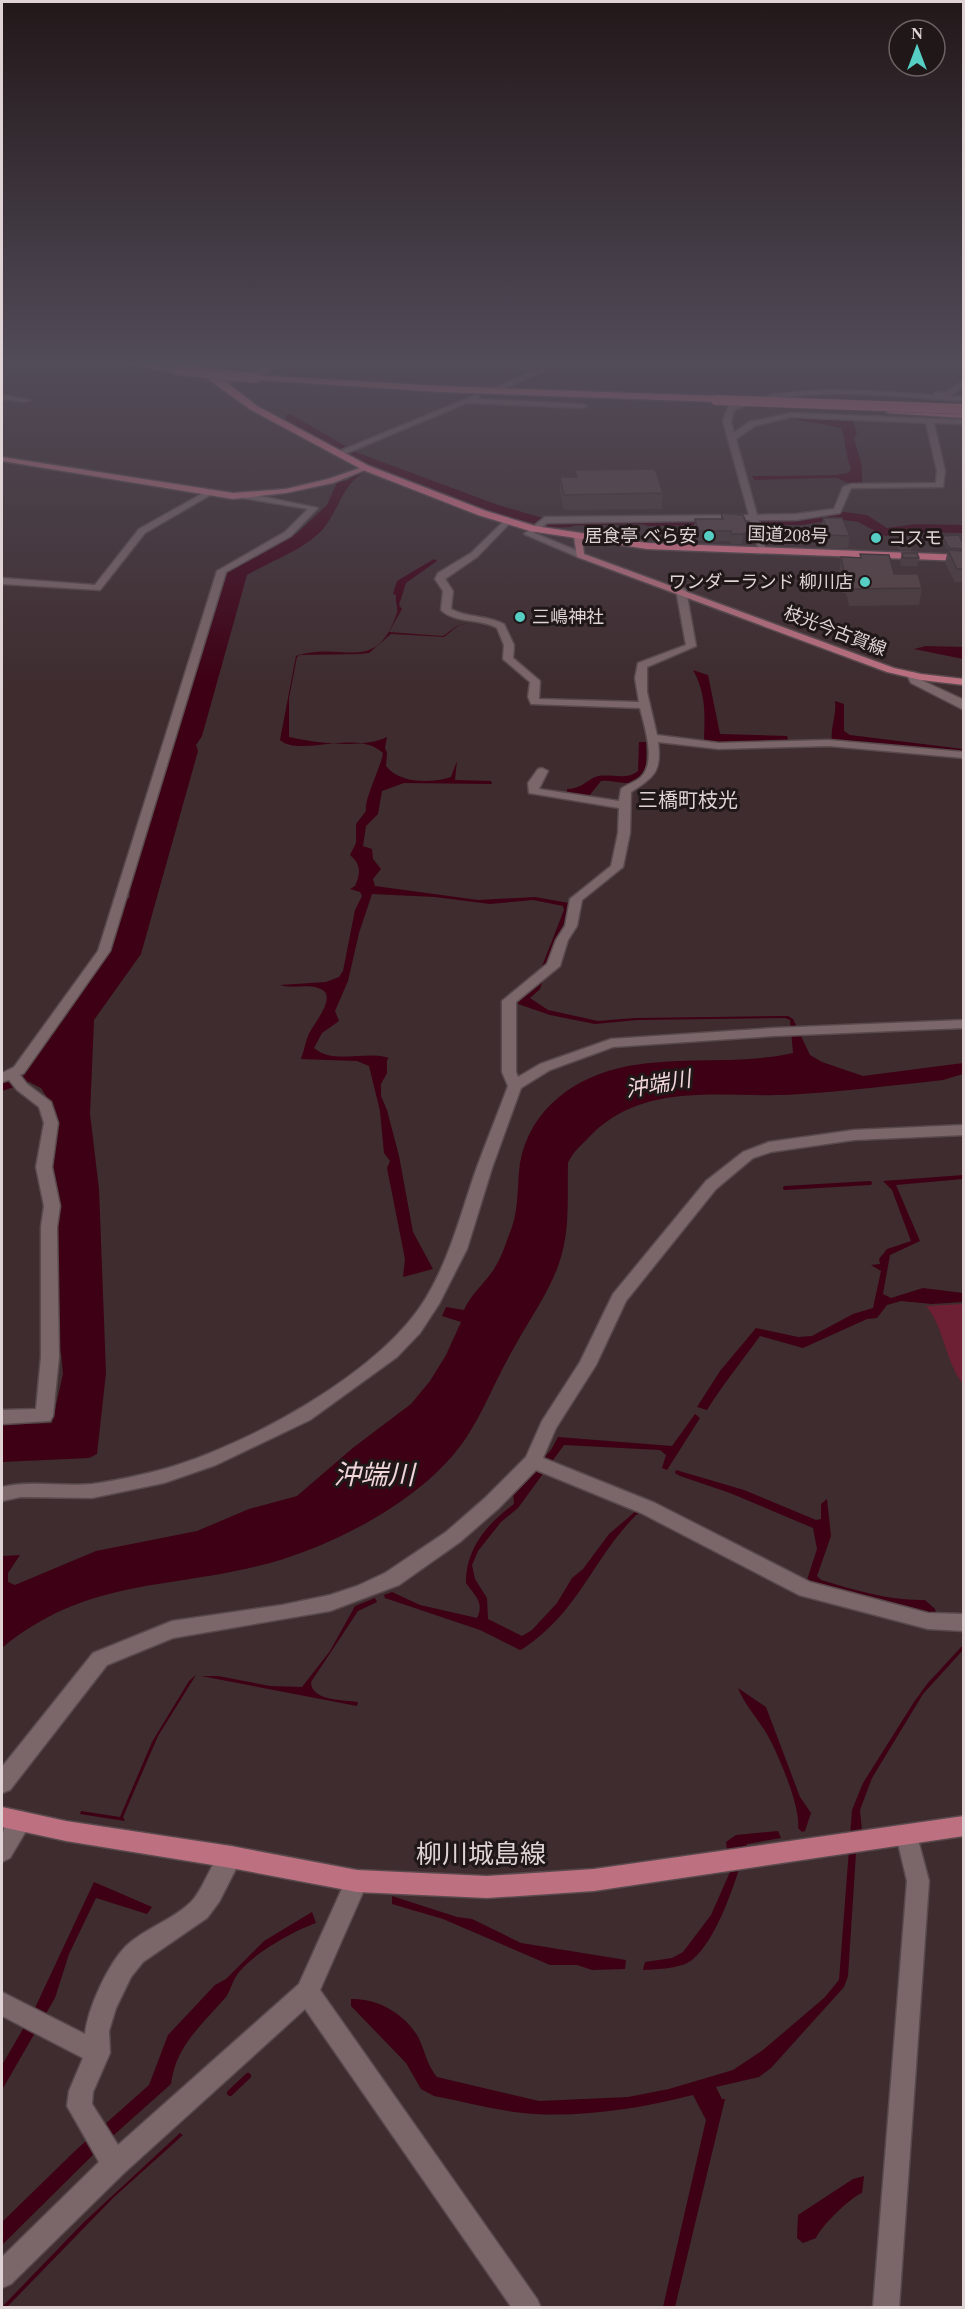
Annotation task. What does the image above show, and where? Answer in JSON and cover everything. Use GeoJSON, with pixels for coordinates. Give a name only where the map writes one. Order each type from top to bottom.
{"type":"FeatureCollection","features":[{"type":"Feature","properties":{"kind":"highway","name":"国道208号"},"geometry":{"type":"LineString","coordinates":[[366,468],[507,521],[578,537],[647,546],[963,558]]}},
{"type":"Feature","properties":{"kind":"main road"},"geometry":{"type":"LineString","coordinates":[[54,468],[208,494],[245,496],[320,484],[366,468]]}},
{"type":"Feature","properties":{"kind":"main road"},"geometry":{"type":"LineString","coordinates":[[578,537],[580,555]]}},
{"type":"Feature","properties":{"kind":"main road","name":"枝光今古賀線"},"geometry":{"type":"LineString","coordinates":[[580,555],[681,590],[871,662],[912,675],[963,682]]}},
{"type":"Feature","properties":{"kind":"main road","name":"柳川城島線"},"geometry":{"type":"LineString","coordinates":[[11,1819],[66,1831],[231,1857],[357,1881],[487,1887],[594,1880],[963,1826]]}},
{"type":"Feature","properties":{"kind":"street"},"geometry":{"type":"LineString","coordinates":[[740,468],[763,551]]}},
{"type":"Feature","properties":{"kind":"street"},"geometry":{"type":"LineString","coordinates":[[580,555],[528,534],[545,520],[796,517],[837,511],[850,486],[940,484],[940,468]]}},
{"type":"Feature","properties":{"kind":"street"},"geometry":{"type":"LineString","coordinates":[[2,581],[97,588],[142,531],[208,494]]}},
{"type":"Feature","properties":{"kind":"street"},"geometry":{"type":"LineString","coordinates":[[2,1417],[45,1416],[50,1357],[49,1227],[52,1206],[44,1167],[51,1123],[46,1105],[13,1079],[104,951],[222,571],[288,534],[314,508],[245,496]]}},
{"type":"Feature","properties":{"kind":"street"},"geometry":{"type":"LineString","coordinates":[[507,521],[474,555],[441,575],[440,579],[448,591],[446,610],[457,615],[477,617],[501,626],[509,645],[508,659],[521,665],[526,675],[535,681],[532,697],[535,702],[642,705]]}},
{"type":"Feature","properties":{"kind":"street"},"geometry":{"type":"LineString","coordinates":[[515,1086],[509,1072],[508,1001],[553,966],[562,940],[571,926],[576,899],[617,867],[624,833],[625,791],[647,779],[651,772],[653,738],[642,705],[639,674],[642,666],[691,646],[681,590]]}},
{"type":"Feature","properties":{"kind":"street"},"geometry":{"type":"LineString","coordinates":[[912,675],[915,681],[958,701],[963,707]]}},
{"type":"Feature","properties":{"kind":"street"},"geometry":{"type":"LineString","coordinates":[[653,738],[719,746],[829,743],[963,755]]}},
{"type":"Feature","properties":{"kind":"street"},"geometry":{"type":"LineString","coordinates":[[542,771],[534,783],[533,792],[624,805]]}},
{"type":"Feature","properties":{"kind":"street"},"geometry":{"type":"LineString","coordinates":[[2,1494],[21,1490],[92,1491],[164,1476],[210,1460],[304,1415],[391,1353],[414,1329],[427,1310],[459,1249],[483,1168],[515,1086],[564,1059],[611,1043],[774,1032],[963,1024]]}},
{"type":"Feature","properties":{"kind":"street"},"geometry":{"type":"LineString","coordinates":[[2,1783],[100,1659],[172,1630],[282,1613],[330,1603],[363,1592],[392,1579],[453,1537],[492,1503],[533,1461],[548,1426],[587,1365],[619,1298],[711,1185],[748,1155],[769,1147],[854,1135],[963,1131]]}},
{"type":"Feature","properties":{"kind":"street"},"geometry":{"type":"LineString","coordinates":[[533,1461],[648,1508],[806,1589],[928,1621],[963,1623]]}},
{"type":"Feature","properties":{"kind":"street"},"geometry":{"type":"LineString","coordinates":[[2,1851],[11,1819]]}},
{"type":"Feature","properties":{"kind":"street"},"geometry":{"type":"LineString","coordinates":[[886,2307],[918,1881],[907,1835]]}},
{"type":"Feature","properties":{"kind":"street"},"geometry":{"type":"LineString","coordinates":[[105,2146],[79,2106],[81,2091],[98,2054],[99,2022],[105,2004],[123,1969],[135,1954],[199,1910],[211,1894],[231,1857]]}},
{"type":"Feature","properties":{"kind":"street"},"geometry":{"type":"LineString","coordinates":[[2,2275],[105,2146],[307,1992],[357,1881]]}},
{"type":"Feature","properties":{"kind":"street"},"geometry":{"type":"LineString","coordinates":[[307,1992],[528,2307]]}},
{"type":"Feature","properties":{"kind":"street"},"geometry":{"type":"LineString","coordinates":[[2,2004],[98,2054]]}},
{"type":"Feature","properties":{"kind":"shaded area"},"geometry":{"type":"Polygon","coordinates":[[[964,1304],[963,1384],[952,1365],[937,1324],[926,1306],[964,1304]]]}},
{"type":"Feature","properties":{"kind":"water"},"geometry":{"type":"Polygon","coordinates":[[[862,468],[862,485],[853,485],[837,478],[754,480],[752,476],[836,475],[848,473],[851,469],[862,468]]]}},
{"type":"Feature","properties":{"kind":"water"},"geometry":{"type":"Polygon","coordinates":[[[359,472],[363,473],[349,485],[330,520],[317,535],[292,552],[247,575],[202,736],[196,745],[198,751],[141,954],[94,1020],[90,1114],[99,1189],[106,1373],[97,1454],[89,1458],[2,1462],[2,1425],[52,1423],[63,1374],[61,1353],[57,1353],[53,1235],[59,1211],[56,1180],[49,1168],[57,1130],[53,1107],[41,1088],[31,1083],[24,1074],[28,1064],[109,953],[124,902],[130,897],[129,891],[146,824],[171,753],[225,572],[297,533],[327,505],[338,480],[346,481],[359,472]]]}},
{"type":"Feature","properties":{"kind":"water"},"geometry":{"type":"Polygon","coordinates":[[[678,520],[679,524],[540,526],[547,521],[678,520]]]}},
{"type":"Feature","properties":{"kind":"water"},"geometry":{"type":"Polygon","coordinates":[[[434,559],[437,561],[406,583],[399,605],[402,609],[389,632],[443,636],[457,626],[480,619],[458,626],[444,637],[391,634],[369,653],[300,655],[313,652],[368,651],[379,644],[388,633],[397,613],[396,595],[393,594],[397,581],[434,559]]]}},
{"type":"Feature","properties":{"kind":"water"},"geometry":{"type":"Polygon","coordinates":[[[926,646],[963,647],[963,659],[914,649],[926,646]]]}},
{"type":"Feature","properties":{"kind":"water"},"geometry":{"type":"Polygon","coordinates":[[[300,655],[297,657],[289,698],[289,737],[334,743],[301,746],[289,745],[280,740],[296,656],[300,655]]]}},
{"type":"Feature","properties":{"kind":"water"},"geometry":{"type":"Polygon","coordinates":[[[693,670],[708,675],[720,734],[787,736],[789,742],[717,744],[704,740],[702,695],[693,670]]]}},
{"type":"Feature","properties":{"kind":"water"},"geometry":{"type":"Polygon","coordinates":[[[835,701],[844,704],[844,731],[850,735],[963,749],[963,753],[832,742],[835,701]]]}},
{"type":"Feature","properties":{"kind":"water","name":"沖端川"},"geometry":{"type":"Polygon","coordinates":[[[387,737],[386,766],[392,772],[407,779],[434,781],[451,777],[457,761],[455,780],[491,781],[492,784],[404,783],[382,791],[378,814],[366,826],[363,846],[372,849],[373,859],[381,869],[373,879],[375,886],[478,900],[535,897],[569,903],[571,912],[557,936],[540,989],[530,998],[548,1010],[598,1021],[635,1018],[788,1016],[793,1019],[810,1055],[822,1062],[863,1076],[963,1063],[963,1074],[943,1080],[819,1093],[690,1095],[638,1105],[613,1117],[575,1151],[568,1163],[565,1242],[548,1289],[466,1438],[449,1460],[428,1480],[378,1516],[324,1544],[270,1563],[98,1597],[66,1609],[34,1625],[2,1648],[2,1556],[20,1555],[8,1573],[8,1582],[15,1585],[96,1551],[197,1531],[249,1509],[297,1496],[354,1447],[411,1404],[430,1381],[446,1355],[461,1322],[442,1316],[446,1307],[464,1310],[499,1259],[514,1219],[520,1163],[525,1143],[545,1111],[558,1098],[591,1078],[628,1066],[669,1061],[752,1059],[793,1053],[790,1020],[785,1018],[637,1020],[595,1024],[550,1015],[518,1004],[517,1000],[538,985],[533,974],[541,969],[564,910],[563,906],[533,900],[490,904],[435,897],[372,894],[359,933],[348,981],[335,1011],[339,1021],[322,1033],[314,1048],[330,1056],[370,1055],[389,1058],[387,1073],[381,1084],[381,1096],[399,1156],[413,1232],[433,1269],[403,1277],[405,1259],[387,1168],[390,1161],[384,1153],[380,1111],[369,1066],[357,1061],[301,1059],[308,1036],[323,1010],[327,996],[318,988],[280,985],[326,982],[339,977],[343,971],[355,910],[362,896],[360,892],[350,889],[355,886],[359,873],[358,865],[350,855],[356,843],[356,824],[366,811],[383,753],[372,746],[360,743],[387,737]]]}},
{"type":"Feature","properties":{"kind":"water"},"geometry":{"type":"Polygon","coordinates":[[[639,742],[646,742],[646,756],[645,769],[639,779],[626,783],[601,781],[589,796],[567,792],[567,789],[578,787],[598,776],[627,776],[638,771],[639,742]]]}},
{"type":"Feature","properties":{"kind":"water"},"geometry":{"type":"Polygon","coordinates":[[[963,1175],[963,1179],[896,1185],[920,1241],[890,1255],[883,1294],[891,1298],[923,1288],[963,1293],[963,1302],[932,1304],[901,1301],[887,1305],[877,1318],[867,1319],[803,1348],[760,1336],[707,1410],[697,1407],[720,1371],[756,1328],[798,1337],[812,1336],[853,1314],[873,1308],[881,1271],[871,1265],[880,1264],[879,1259],[887,1249],[911,1241],[892,1190],[883,1181],[963,1175]]]}},
{"type":"Feature","properties":{"kind":"water"},"geometry":{"type":"Polygon","coordinates":[[[695,1414],[700,1418],[667,1470],[662,1468],[666,1455],[660,1450],[564,1445],[518,1508],[501,1522],[478,1551],[472,1565],[475,1579],[487,1598],[488,1619],[522,1636],[532,1630],[557,1603],[572,1578],[583,1569],[609,1534],[636,1511],[642,1513],[636,1515],[621,1532],[559,1618],[524,1648],[520,1650],[480,1630],[385,1598],[384,1595],[392,1592],[420,1605],[477,1618],[479,1603],[466,1583],[467,1570],[474,1548],[495,1520],[514,1504],[513,1490],[551,1450],[558,1437],[672,1446],[695,1414]]]}},
{"type":"Feature","properties":{"kind":"water"},"geometry":{"type":"Polygon","coordinates":[[[676,1470],[744,1490],[816,1520],[821,1519],[821,1504],[827,1499],[831,1536],[817,1576],[821,1580],[872,1594],[899,1599],[925,1600],[935,1609],[937,1616],[806,1583],[817,1549],[813,1528],[730,1493],[680,1476],[675,1473],[676,1470]]]}},
{"type":"Feature","properties":{"kind":"water"},"geometry":{"type":"Polygon","coordinates":[[[375,1598],[377,1602],[358,1611],[311,1682],[316,1693],[337,1700],[358,1702],[357,1706],[201,1676],[218,1676],[270,1686],[302,1687],[330,1651],[355,1606],[375,1598]]]}},
{"type":"Feature","properties":{"kind":"water"},"geometry":{"type":"Polygon","coordinates":[[[963,1645],[963,1650],[923,1694],[872,1778],[860,1810],[862,1831],[856,1853],[848,1976],[844,1987],[771,2068],[759,2077],[716,2087],[722,2099],[725,2099],[675,2307],[663,2307],[706,2120],[693,2095],[614,2111],[554,2115],[509,2111],[434,2096],[421,2089],[406,2063],[351,2006],[351,1999],[380,2004],[404,2020],[417,2035],[430,2067],[437,2077],[539,2101],[628,2097],[669,2089],[733,2070],[763,2050],[824,1998],[839,1980],[852,1810],[863,1783],[914,1702],[927,1684],[963,1645]]]}},
{"type":"Feature","properties":{"kind":"water"},"geometry":{"type":"Polygon","coordinates":[[[196,1675],[158,1736],[123,1817],[125,1821],[80,1814],[81,1811],[120,1817],[152,1742],[189,1681],[196,1675]]]}},
{"type":"Feature","properties":{"kind":"water"},"geometry":{"type":"Polygon","coordinates":[[[738,1688],[766,1707],[800,1797],[811,1813],[805,1831],[802,1832],[798,1828],[792,1793],[776,1751],[738,1688]]]}},
{"type":"Feature","properties":{"kind":"water"},"geometry":{"type":"Polygon","coordinates":[[[778,1831],[781,1838],[747,1844],[726,1906],[702,1950],[687,1963],[669,1968],[643,1970],[645,1962],[672,1958],[683,1952],[711,1915],[730,1872],[726,1842],[736,1835],[778,1831]]]}},
{"type":"Feature","properties":{"kind":"water"},"geometry":{"type":"Polygon","coordinates":[[[94,1882],[152,1907],[147,1914],[96,1898],[69,1954],[55,1998],[2,2090],[2,2065],[34,2010],[94,1882]]]}},
{"type":"Feature","properties":{"kind":"water"},"geometry":{"type":"Polygon","coordinates":[[[392,1896],[457,1917],[472,1919],[521,1943],[626,1960],[625,1969],[592,1970],[577,1965],[550,1965],[443,1919],[392,1904],[392,1896]]]}},
{"type":"Feature","properties":{"kind":"water"},"geometry":{"type":"Polygon","coordinates":[[[312,1912],[316,1923],[270,1946],[239,1972],[226,1997],[184,2047],[178,2058],[171,2084],[106,2142],[2,2245],[2,2222],[77,2149],[149,2085],[168,2035],[215,1985],[226,1979],[264,1941],[312,1912]]]}},
{"type":"Feature","properties":{"kind":"water"},"geometry":{"type":"Polygon","coordinates":[[[180,2133],[183,2135],[113,2198],[7,2307],[2,2307],[83,2223],[180,2133]]]}},
{"type":"Feature","properties":{"kind":"water"},"geometry":{"type":"Polygon","coordinates":[[[864,2176],[862,2193],[837,2212],[816,2238],[803,2243],[797,2238],[798,2215],[853,2179],[864,2176]]]}},
{"type":"Feature","properties":{"kind":"building"},"geometry":{"type":"Polygon","coordinates":[[[655,469],[663,493],[564,495],[560,477],[577,477],[575,470],[655,469]]]}},
{"type":"Feature","properties":{"kind":"building"},"geometry":{"type":"Polygon","coordinates":[[[721,513],[743,515],[750,531],[743,534],[732,534],[731,531],[698,531],[695,519],[723,519],[721,513]]]}},
{"type":"Feature","properties":{"kind":"building"},"geometry":{"type":"Polygon","coordinates":[[[823,518],[842,518],[850,536],[829,535],[823,518]]]}},
{"type":"Feature","properties":{"kind":"building"},"geometry":{"type":"Polygon","coordinates":[[[959,535],[963,549],[949,548],[942,536],[959,535]]]}},
{"type":"Feature","properties":{"kind":"building"},"geometry":{"type":"Polygon","coordinates":[[[898,536],[909,536],[912,543],[899,542],[898,536]]]}},
{"type":"Feature","properties":{"kind":"building"},"geometry":{"type":"Polygon","coordinates":[[[948,550],[963,551],[963,569],[957,569],[948,550]]]}},
{"type":"Feature","properties":{"kind":"building"},"geometry":{"type":"Polygon","coordinates":[[[902,553],[917,553],[919,558],[903,558],[902,553]]]}},
{"type":"Feature","properties":{"kind":"building"},"geometry":{"type":"Polygon","coordinates":[[[860,554],[889,555],[894,574],[918,574],[922,588],[851,589],[849,576],[845,576],[841,557],[861,558],[860,554]]]}},
{"type":"Feature","properties":{"kind":"waterway"},"geometry":{"type":"LineString","coordinates":[[386,468],[493,508],[549,524],[571,523]]}},
{"type":"Feature","properties":{"kind":"waterway"},"geometry":{"type":"LineString","coordinates":[[647,522],[803,521],[837,515],[862,518],[885,532],[916,528],[964,529]]}},
{"type":"Feature","properties":{"kind":"waterway"},"geometry":{"type":"LineString","coordinates":[[2,1087],[45,1072]]}},
{"type":"Feature","properties":{"kind":"waterway"},"geometry":{"type":"LineString","coordinates":[[785,1188],[870,1183]]}},
{"type":"Feature","properties":{"kind":"waterway"},"geometry":{"type":"LineString","coordinates":[[230,2093],[248,2076]]}},
{"type":"Feature","properties":{"kind":"place","name":"居食亭 べら安"},"geometry":{"type":"Point","coordinates":[709,536]}},
{"type":"Feature","properties":{"kind":"place","name":"コスモ"},"geometry":{"type":"Point","coordinates":[876,538]}},
{"type":"Feature","properties":{"kind":"place","name":"ワンダーランド 柳川店"},"geometry":{"type":"Point","coordinates":[865,582]}},
{"type":"Feature","properties":{"kind":"place","name":"三嶋神社"},"geometry":{"type":"Point","coordinates":[520,617]}},
{"type":"Feature","properties":{"kind":"district","name":"三橋町枝光"},"geometry":{"type":"Point","coordinates":[688,800]}}]}
